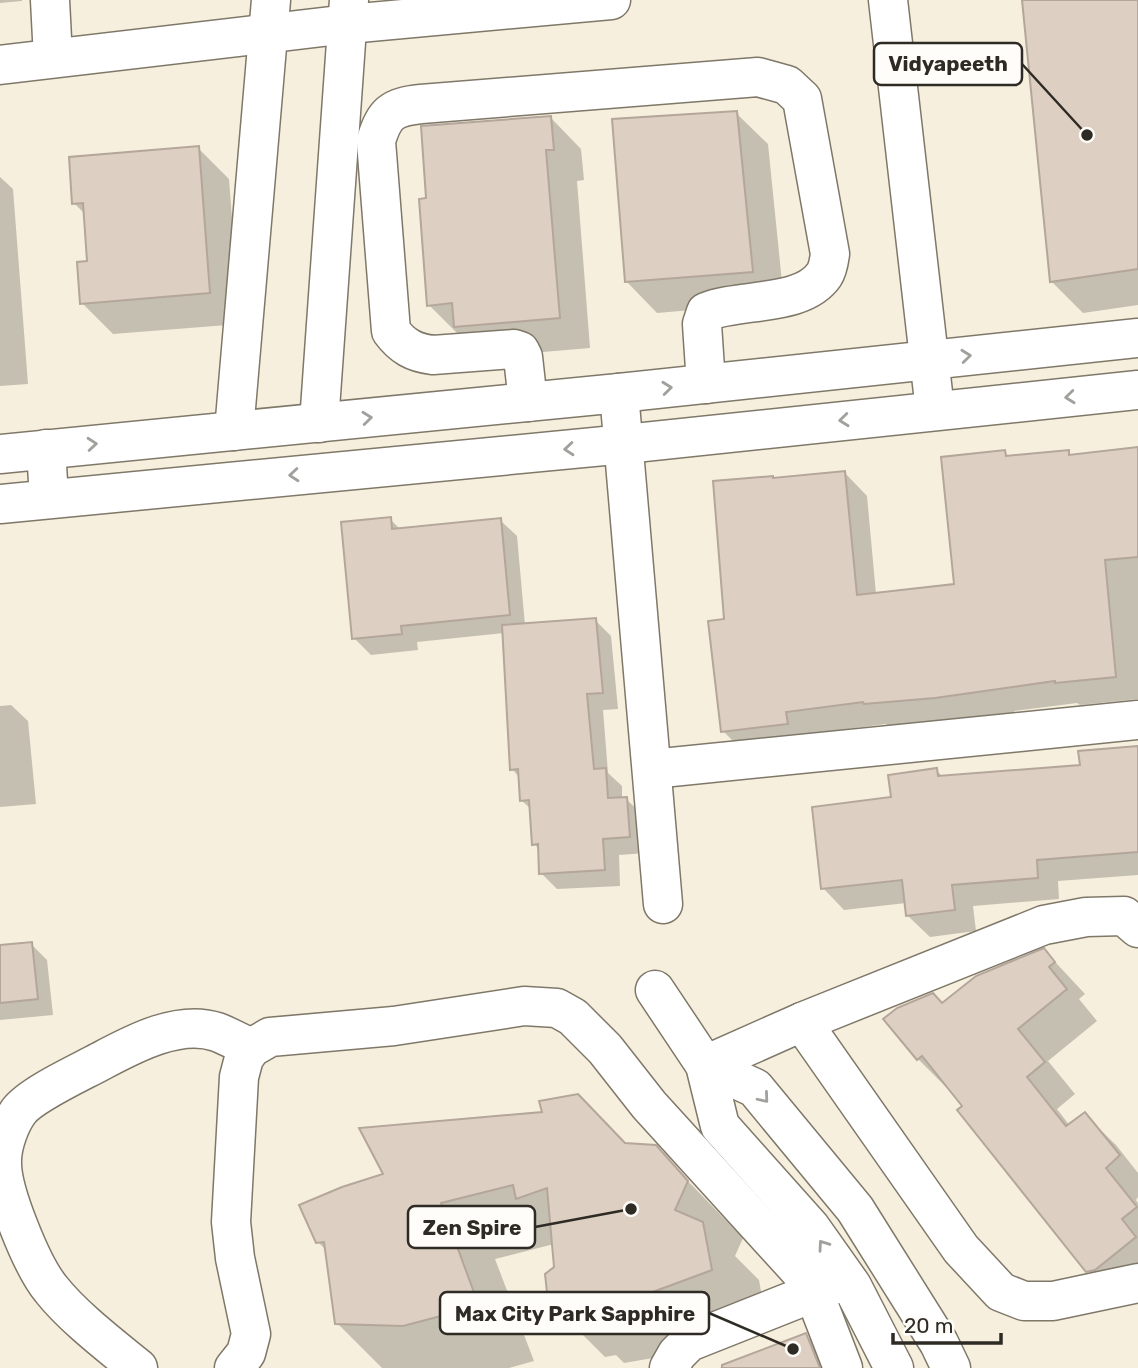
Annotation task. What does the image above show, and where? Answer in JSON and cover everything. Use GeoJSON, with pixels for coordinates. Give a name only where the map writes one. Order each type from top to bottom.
{"type":"FeatureCollection","features":[{"type":"Feature","properties":{"kind":"street"},"geometry":{"type":"LineString","coordinates":[[50,0],[53,58]]}},
{"type":"Feature","properties":{"kind":"street"},"geometry":{"type":"LineString","coordinates":[[0,65],[53,58],[269,17],[611,0]]}},
{"type":"Feature","properties":{"kind":"street"},"geometry":{"type":"LineString","coordinates":[[888,0],[935,410]]}},
{"type":"Feature","properties":{"kind":"street"},"geometry":{"type":"LineString","coordinates":[[319,423],[349,12]]}},
{"type":"Feature","properties":{"kind":"street"},"geometry":{"type":"LineString","coordinates":[[234,431],[269,17]]}},
{"type":"Feature","properties":{"kind":"street"},"geometry":{"type":"LineString","coordinates":[[528,402],[520,351],[514,349],[421,354],[407,348],[391,331],[376,142],[384,118],[396,108],[758,77],[787,85],[802,99],[830,254],[828,264],[825,273],[812,288],[796,295],[720,306],[706,312],[702,324],[706,384]]}},
{"type":"Feature","properties":{"kind":"street"},"geometry":{"type":"LineString","coordinates":[[0,454],[1138,338]]}},
{"type":"Feature","properties":{"kind":"street"},"geometry":{"type":"LineString","coordinates":[[0,503],[625,444],[1138,390]]}},
{"type":"Feature","properties":{"kind":"street"},"geometry":{"type":"LineString","coordinates":[[619,393],[663,904]]}},
{"type":"Feature","properties":{"kind":"street"},"geometry":{"type":"LineString","coordinates":[[46,449],[49,498]]}},
{"type":"Feature","properties":{"kind":"street"},"geometry":{"type":"LineString","coordinates":[[652,769],[1138,720]]}},
{"type":"Feature","properties":{"kind":"street"},"geometry":{"type":"LineString","coordinates":[[705,1065],[803,1022],[1044,925],[1086,917],[1124,916],[1138,928]]}},
{"type":"Feature","properties":{"kind":"street"},"geometry":{"type":"LineString","coordinates":[[654,990],[705,1065],[720,1126],[811,1228],[830,1286],[843,1368]]}},
{"type":"Feature","properties":{"kind":"street"},"geometry":{"type":"LineString","coordinates":[[234,1368],[246,1353],[251,1334],[235,1258],[231,1222],[239,1077],[244,1058],[251,1048],[270,1037],[394,1026],[524,1006],[557,1008],[573,1017],[605,1049],[649,1105],[800,1271],[830,1286],[894,1368]]}},
{"type":"Feature","properties":{"kind":"street"},"geometry":{"type":"LineString","coordinates":[[803,1022],[961,1249],[1001,1292],[1024,1301],[1053,1300],[1138,1283]]}},
{"type":"Feature","properties":{"kind":"street"},"geometry":{"type":"LineString","coordinates":[[138,1368],[51,1290],[37,1268],[7,1195],[2,1162],[5,1141],[19,1110],[38,1096],[126,1048],[168,1032],[195,1028],[215,1031],[251,1048]]}},
{"type":"Feature","properties":{"kind":"street"},"geometry":{"type":"LineString","coordinates":[[705,1065],[755,1088],[855,1209],[939,1343],[951,1368]]}},
{"type":"Feature","properties":{"kind":"street"},"geometry":{"type":"LineString","coordinates":[[669,1368],[677,1354],[689,1342],[889,1263]]}},
{"type":"Feature","properties":{"kind":"building"},"geometry":{"type":"Polygon","coordinates":[[[1022,0],[1138,0],[1138,269],[1050,282],[1022,0]]]}},
{"type":"Feature","properties":{"kind":"building"},"geometry":{"type":"Polygon","coordinates":[[[737,111],[753,272],[625,282],[612,119],[737,111]]]}},
{"type":"Feature","properties":{"kind":"building"},"geometry":{"type":"Polygon","coordinates":[[[551,116],[554,150],[546,150],[560,318],[454,327],[452,303],[427,306],[419,199],[426,198],[421,126],[551,116]]]}},
{"type":"Feature","properties":{"kind":"building"},"geometry":{"type":"Polygon","coordinates":[[[199,146],[210,293],[80,304],[77,262],[87,261],[83,203],[72,204],[69,157],[199,146]]]}},
{"type":"Feature","properties":{"kind":"building"},"geometry":{"type":"Polygon","coordinates":[[[1138,447],[1138,557],[1105,560],[1116,677],[1055,681],[935,698],[863,702],[786,712],[788,724],[721,732],[708,621],[724,619],[713,481],[845,471],[857,595],[954,584],[941,457],[1005,450],[1006,456],[1069,450],[1069,455],[1138,447]]]}},
{"type":"Feature","properties":{"kind":"building"},"geometry":{"type":"Polygon","coordinates":[[[391,517],[392,529],[501,518],[510,615],[401,626],[402,634],[352,639],[341,522],[391,517]]]}},
{"type":"Feature","properties":{"kind":"building"},"geometry":{"type":"Polygon","coordinates":[[[596,618],[603,693],[587,694],[594,769],[606,768],[608,798],[627,797],[630,837],[603,839],[605,870],[539,874],[538,844],[532,845],[529,800],[520,801],[518,769],[510,770],[502,625],[596,618]]]}},
{"type":"Feature","properties":{"kind":"building"},"geometry":{"type":"Polygon","coordinates":[[[1138,746],[1138,852],[1037,860],[1038,878],[952,885],[955,910],[906,916],[902,880],[821,889],[812,807],[891,797],[888,775],[937,768],[938,776],[1080,765],[1078,751],[1138,746]]]}},
{"type":"Feature","properties":{"kind":"building"},"geometry":{"type":"Polygon","coordinates":[[[32,942],[38,999],[0,1003],[0,945],[32,942]]]}},
{"type":"Feature","properties":{"kind":"building"},"geometry":{"type":"Polygon","coordinates":[[[1044,948],[1055,962],[1049,967],[1067,989],[1018,1029],[1045,1062],[1027,1077],[1066,1126],[1085,1112],[1120,1155],[1106,1168],[1137,1207],[1122,1219],[1136,1237],[1095,1270],[1086,1272],[957,1110],[962,1106],[922,1056],[917,1060],[883,1019],[897,1008],[933,993],[942,1003],[976,976],[1044,948]]]}},
{"type":"Feature","properties":{"kind":"building"},"geometry":{"type":"Polygon","coordinates":[[[578,1094],[625,1143],[656,1145],[688,1181],[675,1210],[703,1222],[712,1270],[650,1293],[566,1308],[565,1298],[548,1302],[545,1274],[554,1267],[547,1188],[516,1199],[513,1185],[441,1203],[479,1306],[403,1326],[335,1324],[324,1242],[316,1243],[299,1205],[383,1174],[359,1128],[542,1112],[539,1101],[578,1094]]]}},
{"type":"Feature","properties":{"kind":"building"},"geometry":{"type":"Polygon","coordinates":[[[806,1333],[820,1368],[722,1368],[722,1365],[806,1333]]]}},
{"type":"Feature","properties":{"kind":"place","name":"Vidyapeeth"},"geometry":{"type":"Point","coordinates":[1087,135]}},
{"type":"Feature","properties":{"kind":"place","name":"Zen Spire"},"geometry":{"type":"Point","coordinates":[631,1209]}},
{"type":"Feature","properties":{"kind":"place","name":"Max City Park Sapphire"},"geometry":{"type":"Point","coordinates":[793,1349]}}]}
